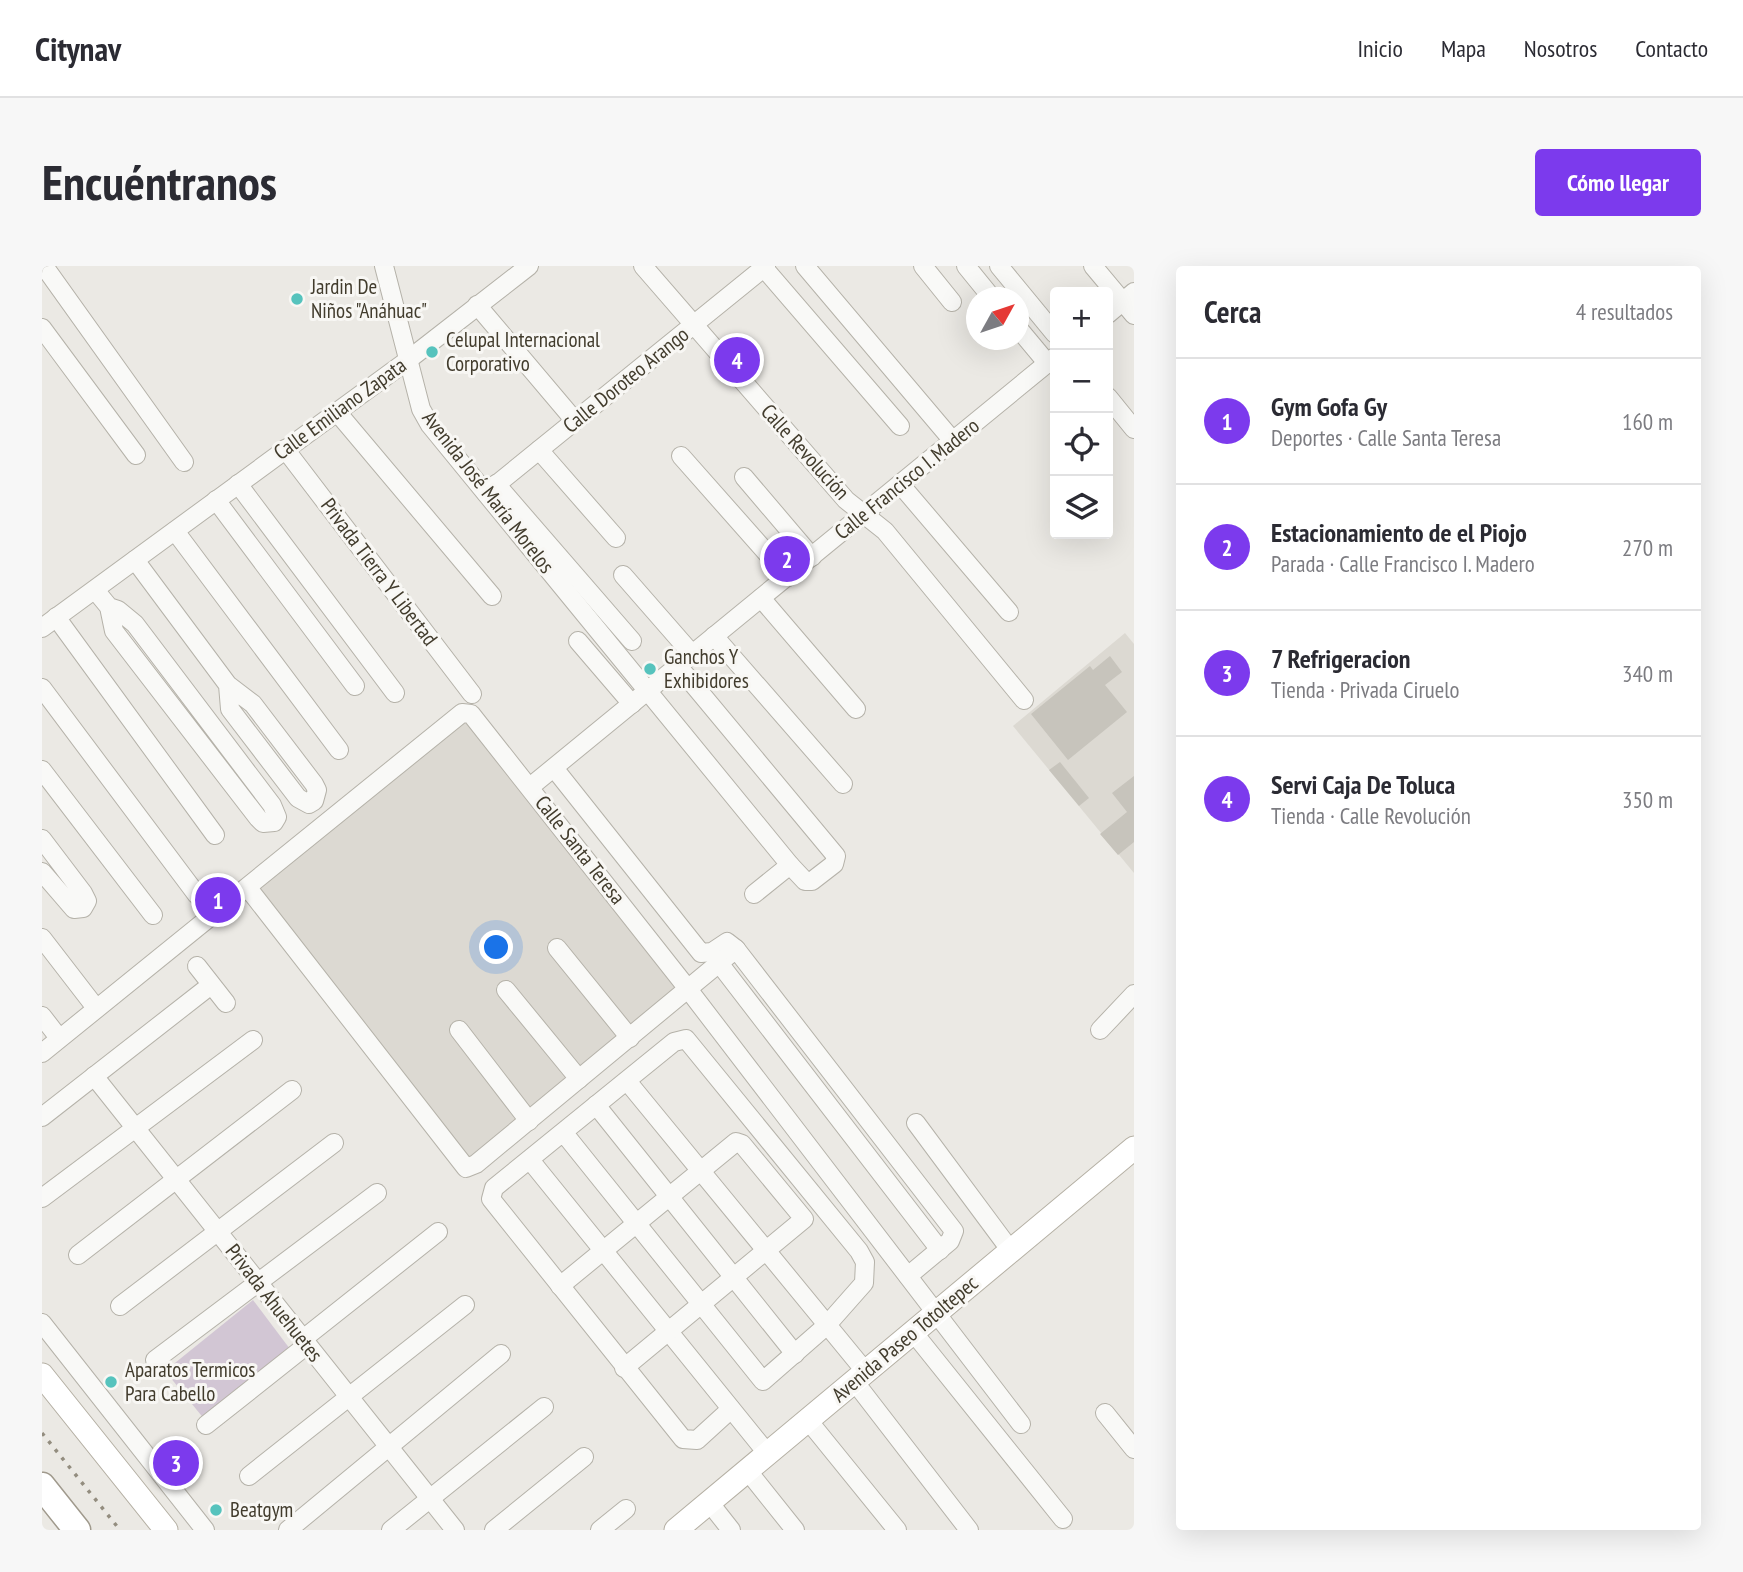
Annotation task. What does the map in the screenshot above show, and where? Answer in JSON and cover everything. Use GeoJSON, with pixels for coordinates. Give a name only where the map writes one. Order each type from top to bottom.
{"type":"FeatureCollection","features":[{"type":"Feature","properties":{"kind":"highway"},"geometry":{"type":"LineString","coordinates":[[42,1486],[77,1530]]}},
{"type":"Feature","properties":{"kind":"main road","name":"Avenida Paseo Totoltepec"},"geometry":{"type":"LineString","coordinates":[[676,1530],[1134,1148]]}},
{"type":"Feature","properties":{"kind":"main road"},"geometry":{"type":"LineString","coordinates":[[42,1376],[166,1530]]}},
{"type":"Feature","properties":{"kind":"street"},"geometry":{"type":"LineString","coordinates":[[44,266],[184,462]]}},
{"type":"Feature","properties":{"kind":"street","name":"Avenida José María Morelos"},"geometry":{"type":"LineString","coordinates":[[384,266],[424,416],[491,488],[790,865]]}},
{"type":"Feature","properties":{"kind":"street","name":"Calle Emiliano Zapata"},"geometry":{"type":"LineString","coordinates":[[49,623],[408,360],[529,266]]}},
{"type":"Feature","properties":{"kind":"street","name":"Calle Revolución"},"geometry":{"type":"LineString","coordinates":[[643,266],[846,500],[884,531],[1024,700]]}},
{"type":"Feature","properties":{"kind":"street"},"geometry":{"type":"LineString","coordinates":[[805,266],[953,441]]}},
{"type":"Feature","properties":{"kind":"street"},"geometry":{"type":"LineString","coordinates":[[923,266],[952,302]]}},
{"type":"Feature","properties":{"kind":"street"},"geometry":{"type":"LineString","coordinates":[[966,266],[983,287]]}},
{"type":"Feature","properties":{"kind":"street"},"geometry":{"type":"LineString","coordinates":[[999,266],[1050,328]]}},
{"type":"Feature","properties":{"kind":"street"},"geometry":{"type":"LineString","coordinates":[[1082,266],[1100,287]]}},
{"type":"Feature","properties":{"kind":"street"},"geometry":{"type":"LineString","coordinates":[[1093,266],[1120,305]]}},
{"type":"Feature","properties":{"kind":"street"},"geometry":{"type":"LineString","coordinates":[[756,270],[900,426]]}},
{"type":"Feature","properties":{"kind":"street","name":"Calle Doroteo Arango"},"geometry":{"type":"LineString","coordinates":[[491,488],[693,326],[756,270]]}},
{"type":"Feature","properties":{"kind":"street"},"geometry":{"type":"LineString","coordinates":[[477,305],[575,421]]}},
{"type":"Feature","properties":{"kind":"street"},"geometry":{"type":"LineString","coordinates":[[42,328],[136,455]]}},
{"type":"Feature","properties":{"kind":"street"},"geometry":{"type":"LineString","coordinates":[[1029,338],[1050,358]]}},
{"type":"Feature","properties":{"kind":"street","name":"Calle Francisco I. Madero"},"geometry":{"type":"LineString","coordinates":[[530,787],[1050,362]]}},
{"type":"Feature","properties":{"kind":"street"},"geometry":{"type":"LineString","coordinates":[[1113,403],[1134,429]]}},
{"type":"Feature","properties":{"kind":"street"},"geometry":{"type":"LineString","coordinates":[[337,412],[492,596]]}},
{"type":"Feature","properties":{"kind":"street","name":"Privada Tierra Y Libertad"},"geometry":{"type":"LineString","coordinates":[[285,449],[472,694]]}},
{"type":"Feature","properties":{"kind":"street"},"geometry":{"type":"LineString","coordinates":[[539,450],[616,538]]}},
{"type":"Feature","properties":{"kind":"street"},"geometry":{"type":"LineString","coordinates":[[681,456],[788,576]]}},
{"type":"Feature","properties":{"kind":"street"},"geometry":{"type":"LineString","coordinates":[[744,477],[812,557]]}},
{"type":"Feature","properties":{"kind":"street"},"geometry":{"type":"LineString","coordinates":[[238,484],[395,693]]}},
{"type":"Feature","properties":{"kind":"street"},"geometry":{"type":"LineString","coordinates":[[900,484],[1009,612]]}},
{"type":"Feature","properties":{"kind":"street"},"geometry":{"type":"LineString","coordinates":[[491,488],[632,641]]}},
{"type":"Feature","properties":{"kind":"street"},"geometry":{"type":"LineString","coordinates":[[216,500],[355,686]]}},
{"type":"Feature","properties":{"kind":"street"},"geometry":{"type":"LineString","coordinates":[[175,531],[339,750]]}},
{"type":"Feature","properties":{"kind":"street"},"geometry":{"type":"LineString","coordinates":[[135,560],[228,685],[253,704],[306,774],[317,790],[314,801],[309,804],[298,798],[236,717],[228,700],[228,685]]}},
{"type":"Feature","properties":{"kind":"street"},"geometry":{"type":"LineString","coordinates":[[623,575],[692,654]]}},
{"type":"Feature","properties":{"kind":"street"},"geometry":{"type":"LineString","coordinates":[[95,590],[109,607],[114,631],[232,785],[263,823],[274,822],[277,817],[272,805],[135,624],[118,610],[109,607]]}},
{"type":"Feature","properties":{"kind":"street"},"geometry":{"type":"LineString","coordinates":[[761,598],[856,709]]}},
{"type":"Feature","properties":{"kind":"street"},"geometry":{"type":"LineString","coordinates":[[49,623],[215,835]]}},
{"type":"Feature","properties":{"kind":"street"},"geometry":{"type":"LineString","coordinates":[[714,636],[843,784]]}},
{"type":"Feature","properties":{"kind":"street"},"geometry":{"type":"LineString","coordinates":[[578,641],[632,704]]}},
{"type":"Feature","properties":{"kind":"street"},"geometry":{"type":"LineString","coordinates":[[678,666],[837,860],[809,883],[790,865],[754,894]]}},
{"type":"Feature","properties":{"kind":"street"},"geometry":{"type":"LineString","coordinates":[[42,688],[197,895]]}},
{"type":"Feature","properties":{"kind":"street","name":"Calle Santa Teresa"},"geometry":{"type":"LineString","coordinates":[[42,1053],[461,713],[471,714],[688,989],[958,1340],[960,1348],[1021,1424]]}},
{"type":"Feature","properties":{"kind":"street"},"geometry":{"type":"LineString","coordinates":[[554,768],[701,953],[712,953],[727,942],[736,949],[954,1231],[950,1241],[908,1276]]}},
{"type":"Feature","properties":{"kind":"street"},"geometry":{"type":"LineString","coordinates":[[42,770],[153,915]]}},
{"type":"Feature","properties":{"kind":"street"},"geometry":{"type":"LineString","coordinates":[[42,839],[83,893],[87,901],[83,908],[74,909],[67,903],[42,872]]}},
{"type":"Feature","properties":{"kind":"street"},"geometry":{"type":"LineString","coordinates":[[247,888],[466,1168],[476,1164],[736,949]]}},
{"type":"Feature","properties":{"kind":"street"},"geometry":{"type":"LineString","coordinates":[[42,938],[96,1008]]}},
{"type":"Feature","properties":{"kind":"street"},"geometry":{"type":"LineString","coordinates":[[557,948],[630,1038]]}},
{"type":"Feature","properties":{"kind":"street"},"geometry":{"type":"LineString","coordinates":[[719,964],[940,1250]]}},
{"type":"Feature","properties":{"kind":"street"},"geometry":{"type":"LineString","coordinates":[[197,966],[226,1003]]}},
{"type":"Feature","properties":{"kind":"street"},"geometry":{"type":"LineString","coordinates":[[42,1117],[211,985]]}},
{"type":"Feature","properties":{"kind":"street"},"geometry":{"type":"LineString","coordinates":[[506,990],[579,1079]]}},
{"type":"Feature","properties":{"kind":"street"},"geometry":{"type":"LineString","coordinates":[[1100,1030],[1134,994]]}},
{"type":"Feature","properties":{"kind":"street"},"geometry":{"type":"LineString","coordinates":[[42,1016],[59,1038]]}},
{"type":"Feature","properties":{"kind":"street"},"geometry":{"type":"LineString","coordinates":[[459,1030],[529,1121]]}},
{"type":"Feature","properties":{"kind":"street"},"geometry":{"type":"LineString","coordinates":[[42,1198],[253,1040]]}},
{"type":"Feature","properties":{"kind":"street"},"geometry":{"type":"LineString","coordinates":[[563,1132],[763,1381],[826,1326],[864,1283],[866,1273],[859,1251],[686,1040],[674,1042],[563,1132],[530,1160],[494,1188],[491,1199],[624,1368],[687,1441],[697,1440],[731,1409]]}},
{"type":"Feature","properties":{"kind":"street","name":"Privada Ahuehuetes"},"geometry":{"type":"LineString","coordinates":[[94,1076],[455,1530]]}},
{"type":"Feature","properties":{"kind":"street"},"geometry":{"type":"LineString","coordinates":[[627,1081],[826,1326],[969,1530]]}},
{"type":"Feature","properties":{"kind":"street"},"geometry":{"type":"LineString","coordinates":[[78,1255],[292,1090]]}},
{"type":"Feature","properties":{"kind":"street"},"geometry":{"type":"LineString","coordinates":[[596,1105],[795,1354]]}},
{"type":"Feature","properties":{"kind":"street"},"geometry":{"type":"LineString","coordinates":[[915,1123],[1011,1251]]}},
{"type":"Feature","properties":{"kind":"street"},"geometry":{"type":"LineString","coordinates":[[120,1306],[334,1143]]}},
{"type":"Feature","properties":{"kind":"street"},"geometry":{"type":"LineString","coordinates":[[560,1286],[731,1143],[742,1144],[804,1219]]}},
{"type":"Feature","properties":{"kind":"street"},"geometry":{"type":"LineString","coordinates":[[530,1160],[767,1453]]}},
{"type":"Feature","properties":{"kind":"street"},"geometry":{"type":"LineString","coordinates":[[155,1360],[377,1192]]}},
{"type":"Feature","properties":{"kind":"street"},"geometry":{"type":"LineString","coordinates":[[624,1368],[733,1275],[822,1205]]}},
{"type":"Feature","properties":{"kind":"street"},"geometry":{"type":"LineString","coordinates":[[206,1425],[438,1232]]}},
{"type":"Feature","properties":{"kind":"street"},"geometry":{"type":"LineString","coordinates":[[249,1476],[465,1305]]}},
{"type":"Feature","properties":{"kind":"street"},"geometry":{"type":"LineString","coordinates":[[42,1323],[205,1530]]}},
{"type":"Feature","properties":{"kind":"street"},"geometry":{"type":"LineString","coordinates":[[913,1332],[1063,1519]]}},
{"type":"Feature","properties":{"kind":"street"},"geometry":{"type":"LineString","coordinates":[[288,1530],[501,1354]]}},
{"type":"Feature","properties":{"kind":"street"},"geometry":{"type":"LineString","coordinates":[[391,1530],[544,1406]]}},
{"type":"Feature","properties":{"kind":"street"},"geometry":{"type":"LineString","coordinates":[[1105,1413],[1134,1449]]}},
{"type":"Feature","properties":{"kind":"street"},"geometry":{"type":"LineString","coordinates":[[807,1419],[897,1530]]}},
{"type":"Feature","properties":{"kind":"street"},"geometry":{"type":"LineString","coordinates":[[495,1530],[584,1457]]}},
{"type":"Feature","properties":{"kind":"street"},"geometry":{"type":"LineString","coordinates":[[747,1469],[795,1530]]}},
{"type":"Feature","properties":{"kind":"street"},"geometry":{"type":"LineString","coordinates":[[709,1502],[731,1530]]}},
{"type":"Feature","properties":{"kind":"street"},"geometry":{"type":"LineString","coordinates":[[600,1530],[626,1510]]}},
{"type":"Feature","properties":{"kind":"shaded area"},"geometry":{"type":"Polygon","coordinates":[[[1125,633],[1134,644],[1134,873],[1013,726],[1125,633]]]}},
{"type":"Feature","properties":{"kind":"shaded area"},"geometry":{"type":"Polygon","coordinates":[[[466,720],[680,995],[470,1159],[256,884],[466,720]]]}},
{"type":"Feature","properties":{"kind":"shaded area"},"geometry":{"type":"Polygon","coordinates":[[[253,1300],[293,1353],[205,1420],[165,1371],[253,1300]]]}},
{"type":"Feature","properties":{"kind":"building"},"geometry":{"type":"Polygon","coordinates":[[[1110,656],[1122,672],[1105,685],[1127,712],[1068,760],[1031,714],[1090,666],[1093,670],[1110,656]]]}},
{"type":"Feature","properties":{"kind":"building"},"geometry":{"type":"Polygon","coordinates":[[[1060,762],[1089,798],[1079,806],[1049,770],[1060,762]]]}},
{"type":"Feature","properties":{"kind":"building"},"geometry":{"type":"Polygon","coordinates":[[[1134,776],[1134,842],[1118,855],[1100,834],[1127,812],[1112,793],[1134,776]]]}},
{"type":"Feature","properties":{"kind":"railway"},"geometry":{"type":"LineString","coordinates":[[42,1433],[120,1530]]}},
{"type":"Feature","properties":{"kind":"place","name":"Jardin De Niños \"Anáhuac\""},"geometry":{"type":"Point","coordinates":[297,299]}},
{"type":"Feature","properties":{"kind":"place","name":"Celupal Internacional Corporativo"},"geometry":{"type":"Point","coordinates":[432,352]}},
{"type":"Feature","properties":{"kind":"place","name":"Servi Caja De Toluca"},"geometry":{"type":"Point","coordinates":[737,360]}},
{"type":"Feature","properties":{"kind":"place","name":"Estacionamiento de el Piojo"},"geometry":{"type":"Point","coordinates":[787,559]}},
{"type":"Feature","properties":{"kind":"place","name":"Ganchos Y Exhibidores"},"geometry":{"type":"Point","coordinates":[650,669]}},
{"type":"Feature","properties":{"kind":"place","name":"Gym Gofa Gy"},"geometry":{"type":"Point","coordinates":[218,900]}},
{"type":"Feature","properties":{"kind":"place","name":"Aparatos Termicos Para Cabello"},"geometry":{"type":"Point","coordinates":[111,1382]}},
{"type":"Feature","properties":{"kind":"place","name":"7 Refrigeracion"},"geometry":{"type":"Point","coordinates":[176,1463]}},
{"type":"Feature","properties":{"kind":"place","name":"Beatgym"},"geometry":{"type":"Point","coordinates":[216,1510]}}]}
